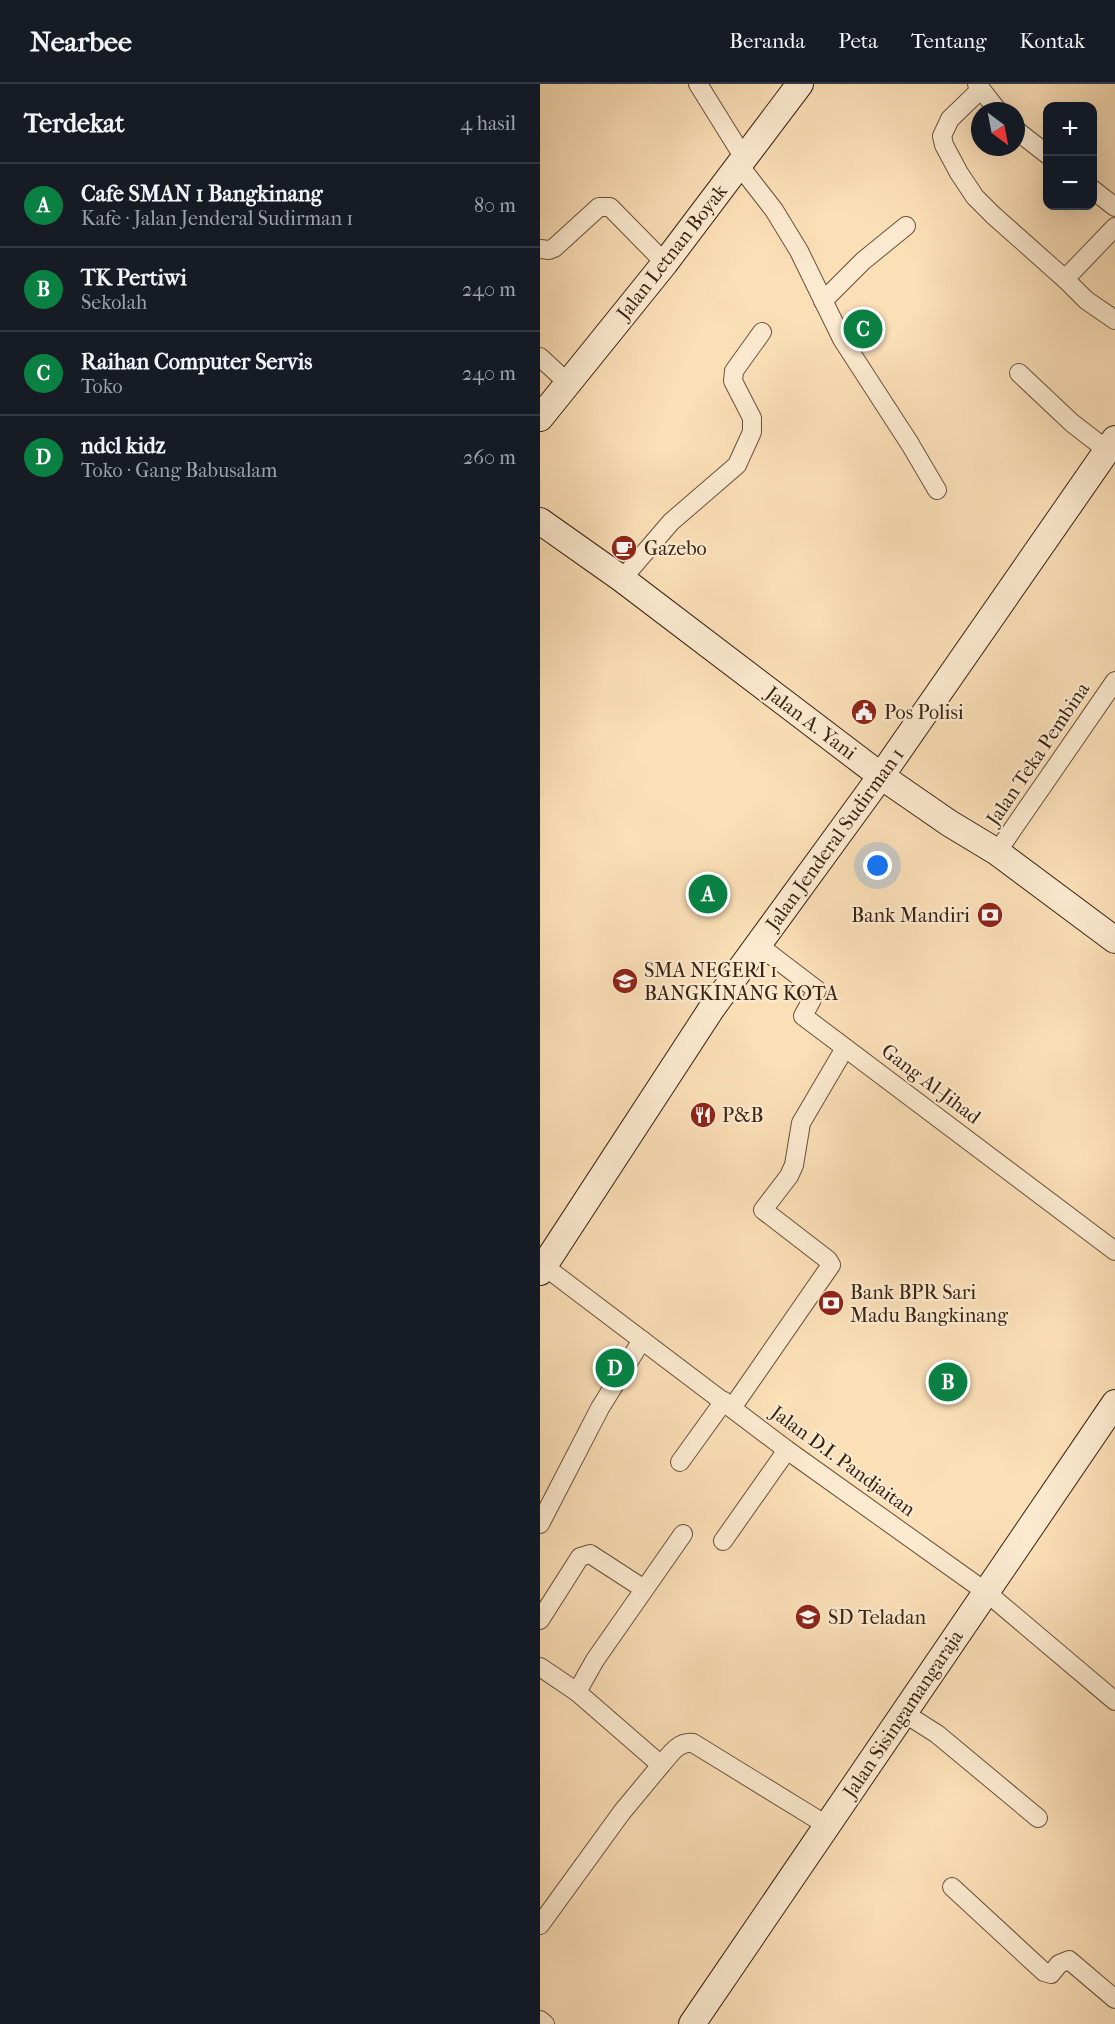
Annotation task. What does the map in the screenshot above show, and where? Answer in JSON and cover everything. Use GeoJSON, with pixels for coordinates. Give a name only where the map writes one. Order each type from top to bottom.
{"type":"FeatureCollection","features":[{"type":"Feature","properties":{"kind":"street"},"geometry":{"type":"LineString","coordinates":[[698,84],[742,161],[799,251],[842,339],[937,490]]}},
{"type":"Feature","properties":{"kind":"street","name":"Jalan Letnan Boyak"},"geometry":{"type":"LineString","coordinates":[[540,418],[665,263],[800,84]]}},
{"type":"Feature","properties":{"kind":"street"},"geometry":{"type":"LineString","coordinates":[[991,102],[979,87],[950,119],[942,136],[944,145],[959,173],[975,197],[993,215],[1086,300],[1115,320]]}},
{"type":"Feature","properties":{"kind":"street"},"geometry":{"type":"LineString","coordinates":[[1025,137],[1043,152]]}},
{"type":"Feature","properties":{"kind":"street"},"geometry":{"type":"LineString","coordinates":[[1097,193],[1115,207]]}},
{"type":"Feature","properties":{"kind":"street"},"geometry":{"type":"LineString","coordinates":[[540,249],[554,248],[599,207],[604,206],[610,207],[665,263]]}},
{"type":"Feature","properties":{"kind":"street"},"geometry":{"type":"LineString","coordinates":[[823,301],[863,261],[906,226]]}},
{"type":"Feature","properties":{"kind":"street"},"geometry":{"type":"LineString","coordinates":[[1065,279],[1115,227]]}},
{"type":"Feature","properties":{"kind":"street"},"geometry":{"type":"LineString","coordinates":[[622,579],[670,522],[738,465],[752,432],[752,418],[733,381],[734,371],[762,332]]}},
{"type":"Feature","properties":{"kind":"street"},"geometry":{"type":"LineString","coordinates":[[540,357],[568,383]]}},
{"type":"Feature","properties":{"kind":"street"},"geometry":{"type":"LineString","coordinates":[[1019,373],[1072,423],[1111,445]]}},
{"type":"Feature","properties":{"kind":"street","name":"Jalan Jenderal Sudirman 1"},"geometry":{"type":"LineString","coordinates":[[541,1267],[712,1008],[881,776],[1111,445]]}},
{"type":"Feature","properties":{"kind":"street","name":"Jalan A. Yani"},"geometry":{"type":"LineString","coordinates":[[540,521],[622,579],[881,776],[949,823],[997,852],[1115,940]]}},
{"type":"Feature","properties":{"kind":"street","name":"Jalan Teka Pembina"},"geometry":{"type":"LineString","coordinates":[[997,852],[1115,681]]}},
{"type":"Feature","properties":{"kind":"street","name":"Gang Al-Jihad"},"geometry":{"type":"LineString","coordinates":[[758,945],[817,990],[803,1016],[1115,1251]]}},
{"type":"Feature","properties":{"kind":"street"},"geometry":{"type":"LineString","coordinates":[[680,1462],[728,1405],[831,1265],[828,1260],[764,1210],[789,1176],[794,1165],[801,1123],[845,1048]]}},
{"type":"Feature","properties":{"kind":"street","name":"Jalan D.I. Pandjaitan"},"geometry":{"type":"LineString","coordinates":[[541,1267],[787,1450],[986,1592],[1112,1693]]}},
{"type":"Feature","properties":{"kind":"street"},"geometry":{"type":"LineString","coordinates":[[540,1524],[600,1408],[642,1340]]}},
{"type":"Feature","properties":{"kind":"street","name":"Jalan Sisingamangaraja"},"geometry":{"type":"LineString","coordinates":[[692,2024],[1115,1403]]}},
{"type":"Feature","properties":{"kind":"street"},"geometry":{"type":"LineString","coordinates":[[723,1540],[787,1450]]}},
{"type":"Feature","properties":{"kind":"street"},"geometry":{"type":"LineString","coordinates":[[577,1692],[595,1660],[683,1534]]}},
{"type":"Feature","properties":{"kind":"street"},"geometry":{"type":"LineString","coordinates":[[540,1620],[580,1557],[584,1555],[590,1554],[644,1589]]}},
{"type":"Feature","properties":{"kind":"street"},"geometry":{"type":"LineString","coordinates":[[540,1667],[577,1692],[661,1765]]}},
{"type":"Feature","properties":{"kind":"street"},"geometry":{"type":"LineString","coordinates":[[904,1713],[937,1734],[1038,1818]]}},
{"type":"Feature","properties":{"kind":"street"},"geometry":{"type":"LineString","coordinates":[[540,1925],[622,1812],[661,1765],[687,1742],[693,1743],[828,1826]]}},
{"type":"Feature","properties":{"kind":"street"},"geometry":{"type":"LineString","coordinates":[[952,1887],[1044,1972],[1051,1974],[1059,1964],[1069,1960],[1115,1999]]}},
{"type":"Feature","properties":{"kind":"street"},"geometry":{"type":"LineString","coordinates":[[540,2020],[545,2024]]}},
{"type":"Feature","properties":{"kind":"place","name":"Raihan Computer Servis"},"geometry":{"type":"Point","coordinates":[863,329]}},
{"type":"Feature","properties":{"kind":"place","name":"Gazebo"},"geometry":{"type":"Point","coordinates":[624,548]}},
{"type":"Feature","properties":{"kind":"place","name":"Pos Polisi"},"geometry":{"type":"Point","coordinates":[864,712]}},
{"type":"Feature","properties":{"kind":"place","name":"Cafe SMAN 1 Bangkinang"},"geometry":{"type":"Point","coordinates":[708,894]}},
{"type":"Feature","properties":{"kind":"place","name":"Bank Mandiri"},"geometry":{"type":"Point","coordinates":[990,915]}},
{"type":"Feature","properties":{"kind":"place","name":"SMA NEGERI 1 BANGKINANG KOTA"},"geometry":{"type":"Point","coordinates":[625,981]}},
{"type":"Feature","properties":{"kind":"place","name":"P&B"},"geometry":{"type":"Point","coordinates":[703,1115]}},
{"type":"Feature","properties":{"kind":"place","name":"Bank BPR Sari Madu Bangkinang"},"geometry":{"type":"Point","coordinates":[831,1303]}},
{"type":"Feature","properties":{"kind":"place","name":"ndcl kidz"},"geometry":{"type":"Point","coordinates":[615,1368]}},
{"type":"Feature","properties":{"kind":"place","name":"TK Pertiwi"},"geometry":{"type":"Point","coordinates":[948,1382]}},
{"type":"Feature","properties":{"kind":"place","name":"SD Teladan"},"geometry":{"type":"Point","coordinates":[808,1617]}}]}
